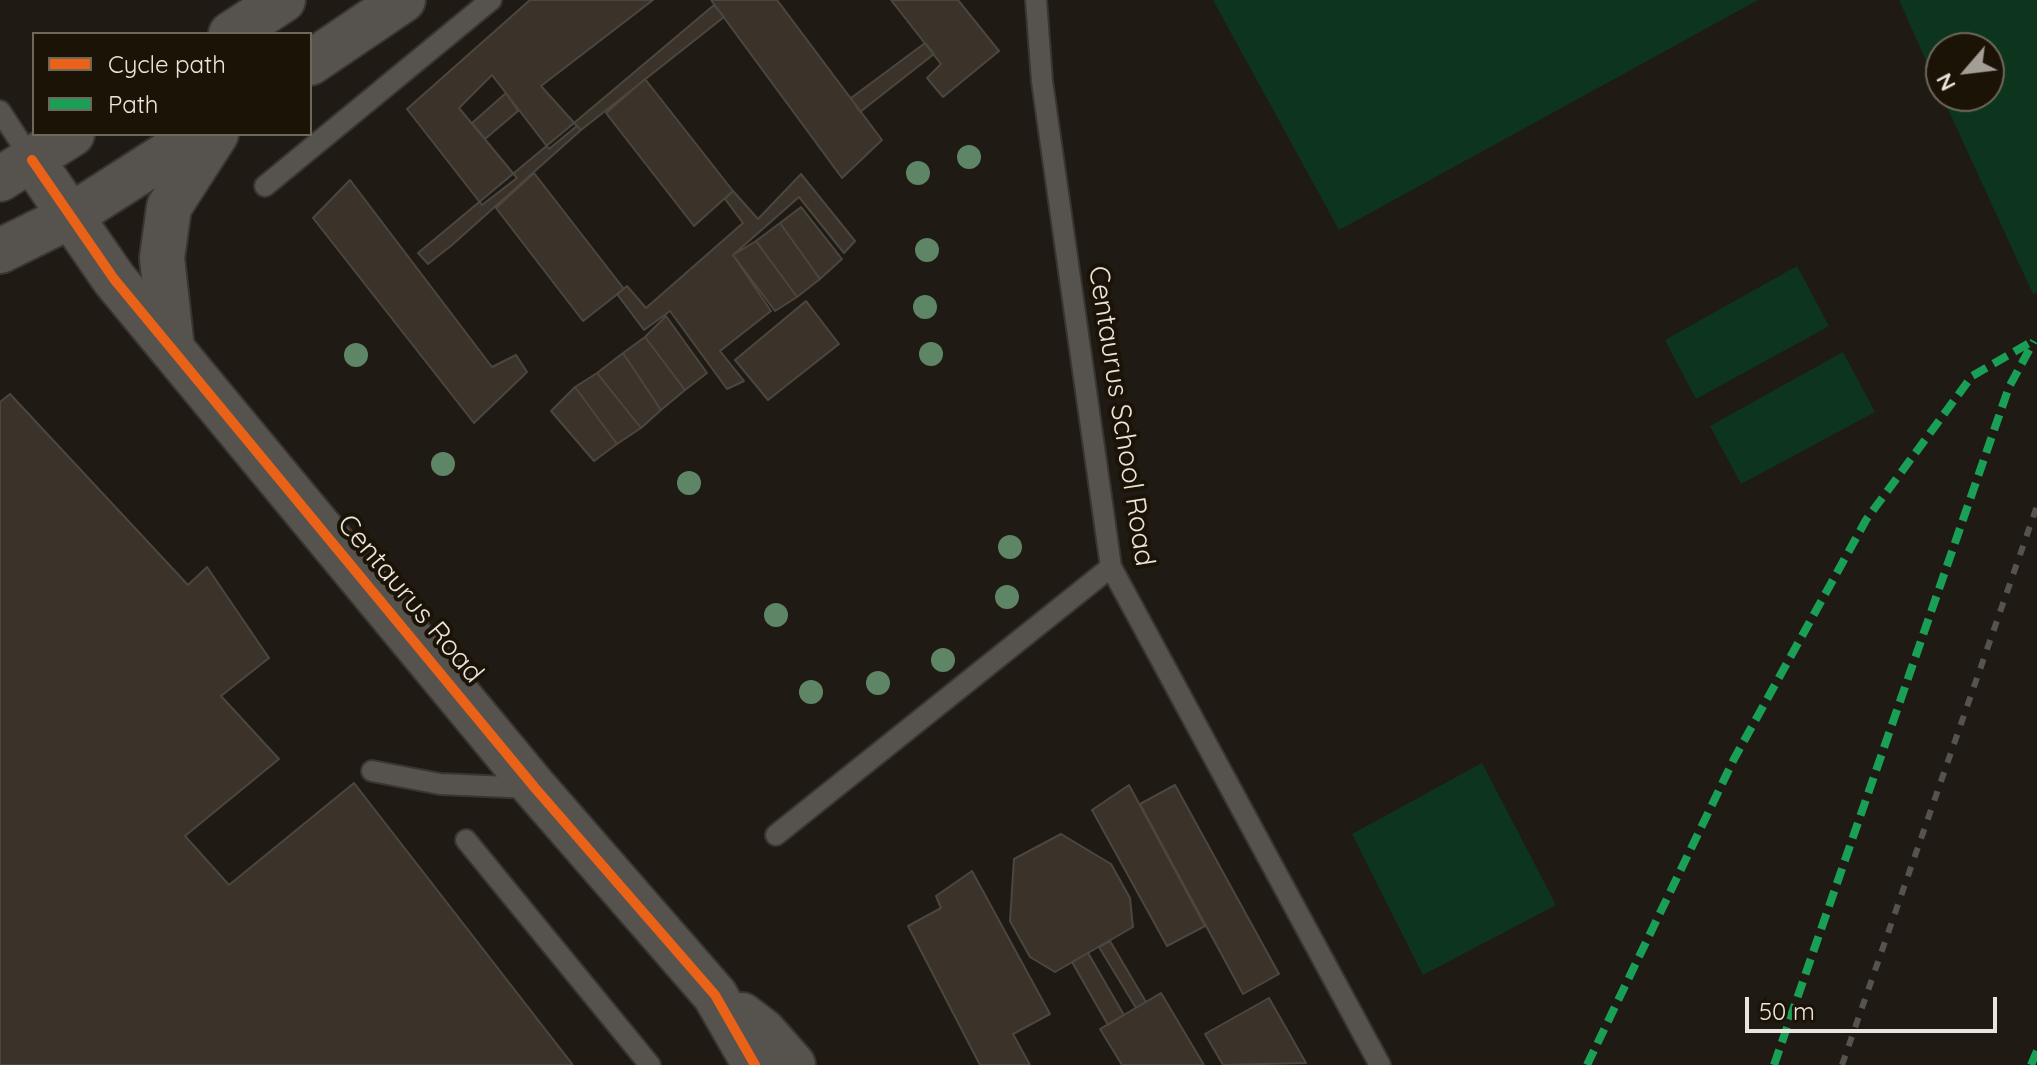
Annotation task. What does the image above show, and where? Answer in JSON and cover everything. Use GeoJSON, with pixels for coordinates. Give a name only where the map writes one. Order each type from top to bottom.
{"type":"FeatureCollection","features":[{"type":"Feature","properties":{"kind":"street"},"geometry":{"type":"LineString","coordinates":[[234,32],[283,0]]}},
{"type":"Feature","properties":{"kind":"street"},"geometry":{"type":"LineString","coordinates":[[312,62],[403,0]]}},
{"type":"Feature","properties":{"kind":"street"},"geometry":{"type":"LineString","coordinates":[[16,169],[69,136]]}},
{"type":"Feature","properties":{"kind":"street"},"geometry":{"type":"LineString","coordinates":[[0,251],[69,217],[196,136]]}},
{"type":"Feature","properties":{"kind":"street"},"geometry":{"type":"LineString","coordinates":[[172,349],[162,258],[169,207],[215,136]]}},
{"type":"Feature","properties":{"kind":"street","name":"Centaurus Road"},"geometry":{"type":"LineString","coordinates":[[16,169],[69,217],[172,349],[535,788],[715,995],[755,1065]]}},
{"type":"Feature","properties":{"kind":"street","name":"Centaurus Road"},"geometry":{"type":"LineString","coordinates":[[715,995],[763,1031],[793,1065]]}},
{"type":"Feature","properties":{"kind":"lane"},"geometry":{"type":"LineString","coordinates":[[265,186],[491,0]]}},
{"type":"Feature","properties":{"kind":"lane","name":"Centaurus School Road"},"geometry":{"type":"LineString","coordinates":[[1036,0],[1042,81],[1111,567],[1380,1065]]}},
{"type":"Feature","properties":{"kind":"lane"},"geometry":{"type":"LineString","coordinates":[[0,111],[16,169]]}},
{"type":"Feature","properties":{"kind":"lane"},"geometry":{"type":"LineString","coordinates":[[776,835],[1111,567]]}},
{"type":"Feature","properties":{"kind":"lane"},"geometry":{"type":"LineString","coordinates":[[372,771],[440,784],[535,788]]}},
{"type":"Feature","properties":{"kind":"lane"},"geometry":{"type":"LineString","coordinates":[[466,840],[650,1065]]}},
{"type":"Feature","properties":{"kind":"green space"},"geometry":{"type":"Polygon","coordinates":[[[1213,0],[1758,0],[1339,230],[1213,0]]]}},
{"type":"Feature","properties":{"kind":"green space"},"geometry":{"type":"Polygon","coordinates":[[[1899,0],[2037,0],[2037,293],[2033,294],[1949,112],[2005,112],[2005,32],[1925,32],[1925,58],[1899,0]]]}},
{"type":"Feature","properties":{"kind":"green space"},"geometry":{"type":"Polygon","coordinates":[[[1797,266],[1829,326],[1696,399],[1665,340],[1797,266]]]}},
{"type":"Feature","properties":{"kind":"green space"},"geometry":{"type":"Polygon","coordinates":[[[1843,352],[1875,412],[1741,484],[1710,426],[1843,352]]]}},
{"type":"Feature","properties":{"kind":"green space"},"geometry":{"type":"Polygon","coordinates":[[[1482,763],[1556,905],[1423,975],[1352,834],[1482,763]]]}},
{"type":"Feature","properties":{"kind":"building"},"geometry":{"type":"Polygon","coordinates":[[[530,0],[653,0],[541,86],[577,126],[549,149],[492,75],[459,108],[517,178],[482,205],[407,109],[530,0]]]}},
{"type":"Feature","properties":{"kind":"building"},"geometry":{"type":"Polygon","coordinates":[[[711,0],[777,0],[882,140],[842,178],[711,0]]]}},
{"type":"Feature","properties":{"kind":"building"},"geometry":{"type":"Polygon","coordinates":[[[891,0],[958,0],[999,51],[943,97],[927,78],[941,64],[891,0]]]}},
{"type":"Feature","properties":{"kind":"building"},"geometry":{"type":"Polygon","coordinates":[[[714,5],[724,17],[581,130],[574,123],[714,5]]]}},
{"type":"Feature","properties":{"kind":"building"},"geometry":{"type":"Polygon","coordinates":[[[925,43],[934,54],[860,112],[851,98],[925,43]]]}},
{"type":"Feature","properties":{"kind":"building"},"geometry":{"type":"Polygon","coordinates":[[[645,79],[733,191],[694,226],[606,113],[645,79]]]}},
{"type":"Feature","properties":{"kind":"building"},"geometry":{"type":"Polygon","coordinates":[[[506,93],[518,111],[485,139],[472,123],[506,93]]]}},
{"type":"Feature","properties":{"kind":"building"},"geometry":{"type":"Polygon","coordinates":[[[574,123],[581,130],[452,245],[428,264],[418,253],[574,123]]]}},
{"type":"Feature","properties":{"kind":"building"},"geometry":{"type":"Polygon","coordinates":[[[534,173],[624,289],[583,321],[496,208],[534,173]]]}},
{"type":"Feature","properties":{"kind":"building"},"geometry":{"type":"Polygon","coordinates":[[[801,174],[855,241],[844,253],[799,197],[733,255],[771,311],[720,351],[744,381],[727,389],[670,311],[644,330],[617,294],[627,286],[646,308],[743,223],[725,199],[733,191],[758,219],[801,174]]]}},
{"type":"Feature","properties":{"kind":"building"},"geometry":{"type":"Polygon","coordinates":[[[350,180],[492,367],[516,355],[527,372],[474,423],[313,218],[350,180]]]}},
{"type":"Feature","properties":{"kind":"building"},"geometry":{"type":"Polygon","coordinates":[[[801,207],[842,259],[820,279],[780,223],[801,207]]]}},
{"type":"Feature","properties":{"kind":"building"},"geometry":{"type":"Polygon","coordinates":[[[780,223],[820,279],[797,297],[756,241],[780,223]]]}},
{"type":"Feature","properties":{"kind":"building"},"geometry":{"type":"Polygon","coordinates":[[[756,241],[797,297],[775,311],[733,255],[756,241]]]}},
{"type":"Feature","properties":{"kind":"building"},"geometry":{"type":"Polygon","coordinates":[[[806,301],[839,344],[768,400],[735,360],[806,301]]]}},
{"type":"Feature","properties":{"kind":"building"},"geometry":{"type":"Polygon","coordinates":[[[666,316],[707,373],[685,390],[645,337],[666,316]]]}},
{"type":"Feature","properties":{"kind":"building"},"geometry":{"type":"Polygon","coordinates":[[[645,337],[685,390],[661,410],[623,353],[645,337]]]}},
{"type":"Feature","properties":{"kind":"building"},"geometry":{"type":"Polygon","coordinates":[[[623,353],[661,410],[641,428],[597,373],[623,353]]]}},
{"type":"Feature","properties":{"kind":"building"},"geometry":{"type":"Polygon","coordinates":[[[597,373],[641,428],[617,444],[575,387],[597,373]]]}},
{"type":"Feature","properties":{"kind":"building"},"geometry":{"type":"Polygon","coordinates":[[[575,387],[617,444],[594,461],[551,411],[575,387]]]}},
{"type":"Feature","properties":{"kind":"building"},"geometry":{"type":"Polygon","coordinates":[[[10,394],[188,585],[207,567],[269,658],[221,696],[279,759],[185,836],[229,885],[354,783],[573,1065],[0,1065],[0,402],[10,394]]]}},
{"type":"Feature","properties":{"kind":"building"},"geometry":{"type":"Polygon","coordinates":[[[1129,785],[1205,926],[1167,946],[1092,810],[1129,785]]]}},
{"type":"Feature","properties":{"kind":"building"},"geometry":{"type":"Polygon","coordinates":[[[1175,785],[1279,974],[1243,994],[1140,804],[1175,785]]]}},
{"type":"Feature","properties":{"kind":"building"},"geometry":{"type":"Polygon","coordinates":[[[1061,834],[1111,864],[1130,898],[1133,927],[1055,972],[1030,957],[1010,921],[1014,859],[1061,834]]]}},
{"type":"Feature","properties":{"kind":"building"},"geometry":{"type":"Polygon","coordinates":[[[972,871],[1050,1014],[1013,1034],[1030,1065],[980,1065],[908,926],[941,908],[936,896],[972,871]]]}},
{"type":"Feature","properties":{"kind":"building"},"geometry":{"type":"Polygon","coordinates":[[[1110,941],[1146,1002],[1136,1008],[1099,947],[1110,941]]]}},
{"type":"Feature","properties":{"kind":"building"},"geometry":{"type":"Polygon","coordinates":[[[1088,953],[1124,1015],[1108,1025],[1072,962],[1088,953]]]}},
{"type":"Feature","properties":{"kind":"building"},"geometry":{"type":"Polygon","coordinates":[[[1161,993],[1204,1065],[1122,1065],[1100,1029],[1161,993]]]}},
{"type":"Feature","properties":{"kind":"building"},"geometry":{"type":"Polygon","coordinates":[[[1269,998],[1306,1063],[1223,1065],[1205,1034],[1269,998]]]}},
{"type":"Feature","properties":{"kind":"railway"},"geometry":{"type":"LineString","coordinates":[[1842,1065],[2037,506]]}},
{"type":"Feature","properties":{"kind":"marked path"},"geometry":{"type":"LineString","coordinates":[[1587,1065],[1734,759],[1866,520],[1972,376],[2033,341]]}},
{"type":"Feature","properties":{"kind":"marked path"},"geometry":{"type":"LineString","coordinates":[[1774,1065],[2009,387],[2034,341]]}},
{"type":"Feature","properties":{"kind":"marked path"},"geometry":{"type":"LineString","coordinates":[[2031,1065],[2037,1051]]}},
{"type":"Feature","properties":{"kind":"cycle path"},"geometry":{"type":"LineString","coordinates":[[32,160],[114,279],[535,788],[715,995],[755,1065]]}}]}
